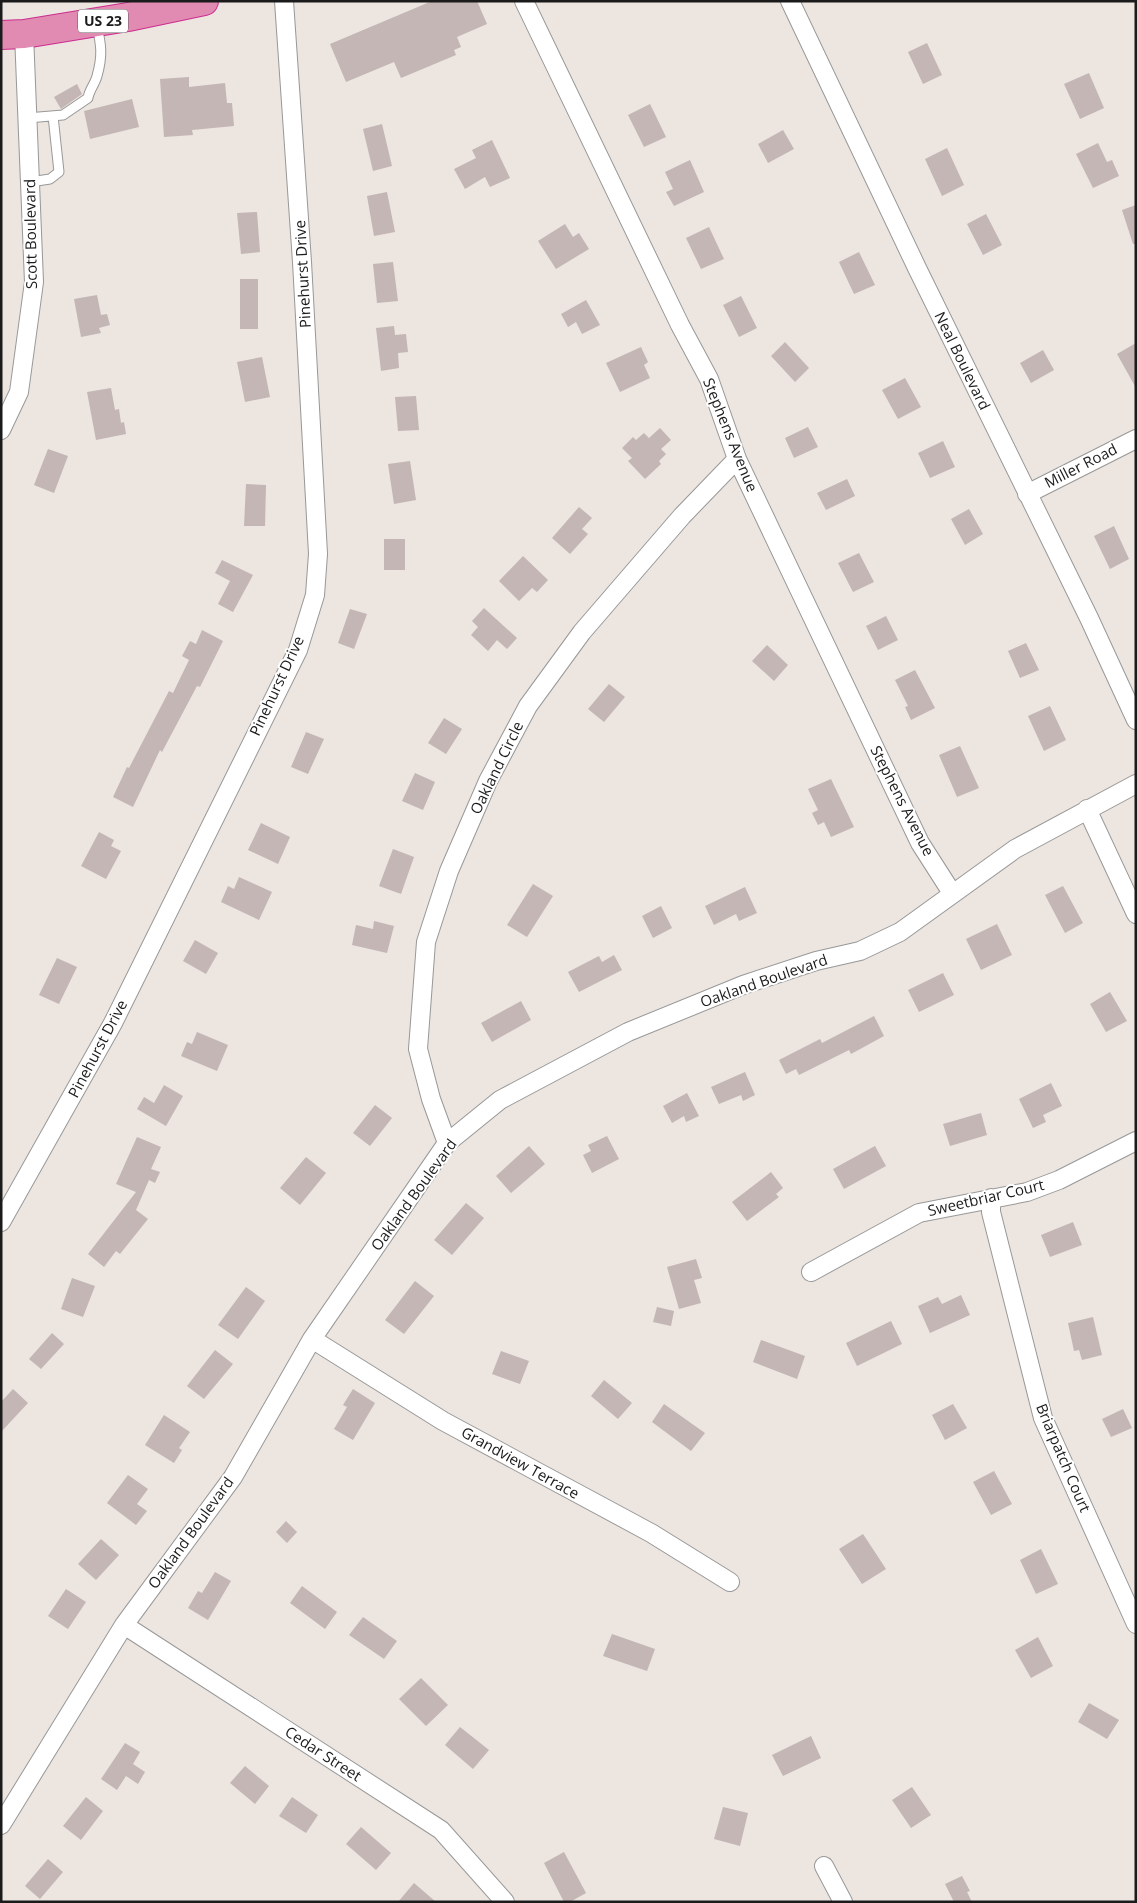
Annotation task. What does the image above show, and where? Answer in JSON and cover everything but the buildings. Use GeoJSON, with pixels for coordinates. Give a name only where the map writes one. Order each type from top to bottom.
{"type":"FeatureCollection","features":[{"type":"Feature","properties":{"kind":"highway","name":"US 23"},"geometry":{"type":"LineString","coordinates":[[13,35],[97,22],[204,1]]}},
{"type":"Feature","properties":{"kind":"street","name":"Pinehurst Drive"},"geometry":{"type":"LineString","coordinates":[[1,1222],[114,1023],[257,729],[298,650],[315,594],[318,554],[302,262],[284,1]]}},
{"type":"Feature","properties":{"kind":"street","name":"Stephens Avenue"},"geometry":{"type":"LineString","coordinates":[[524,1],[680,325],[709,379],[737,459],[920,843],[952,894]]}},
{"type":"Feature","properties":{"kind":"street","name":"Neal Boulevard"},"geometry":{"type":"LineString","coordinates":[[790,1],[1027,494],[1089,618],[1136,720]]}},
{"type":"Feature","properties":{"kind":"street","name":"Scott Boulevard"},"geometry":{"type":"LineString","coordinates":[[1,430],[19,392],[34,282],[27,118],[13,35]]}},
{"type":"Feature","properties":{"kind":"street","name":"Miller Road"},"geometry":{"type":"LineString","coordinates":[[1027,494],[1136,439]]}},
{"type":"Feature","properties":{"kind":"street","name":"Oakland Circle"},"geometry":{"type":"LineString","coordinates":[[447,1144],[431,1099],[418,1049],[426,942],[449,871],[488,781],[528,706],[582,632],[682,516],[737,459]]}},
{"type":"Feature","properties":{"kind":"street","name":"Oakland Boulevard"},"geometry":{"type":"LineString","coordinates":[[1,1826],[124,1625],[233,1477],[312,1339],[447,1144],[500,1100],[628,1032],[742,985],[816,960],[860,950],[900,932],[1015,849],[1136,784]]}},
{"type":"Feature","properties":{"kind":"street"},"geometry":{"type":"LineString","coordinates":[[1087,809],[1136,914]]}},
{"type":"Feature","properties":{"kind":"street","name":"Sweetbriar Court"},"geometry":{"type":"LineString","coordinates":[[811,1272],[919,1213],[1027,1192],[1059,1180],[1136,1141]]}},
{"type":"Feature","properties":{"kind":"street","name":"Briarpatch Court"},"geometry":{"type":"LineString","coordinates":[[991,1198],[992,1212],[1043,1418],[1136,1624]]}},
{"type":"Feature","properties":{"kind":"street","name":"Grandview Terrace"},"geometry":{"type":"LineString","coordinates":[[312,1339],[443,1421],[651,1533],[730,1582]]}},
{"type":"Feature","properties":{"kind":"street","name":"Cedar Street"},"geometry":{"type":"LineString","coordinates":[[124,1625],[441,1830],[505,1902]]}},
{"type":"Feature","properties":{"kind":"street"},"geometry":{"type":"LineString","coordinates":[[824,1866],[843,1902]]}},
{"type":"Feature","properties":{"kind":"lane"},"geometry":{"type":"LineString","coordinates":[[27,118],[63,114],[88,98],[88,93],[97,78],[102,52],[97,22]]}},
{"type":"Feature","properties":{"kind":"lane"},"geometry":{"type":"LineString","coordinates":[[30,182],[50,179],[59,172],[53,116]]}}]}
